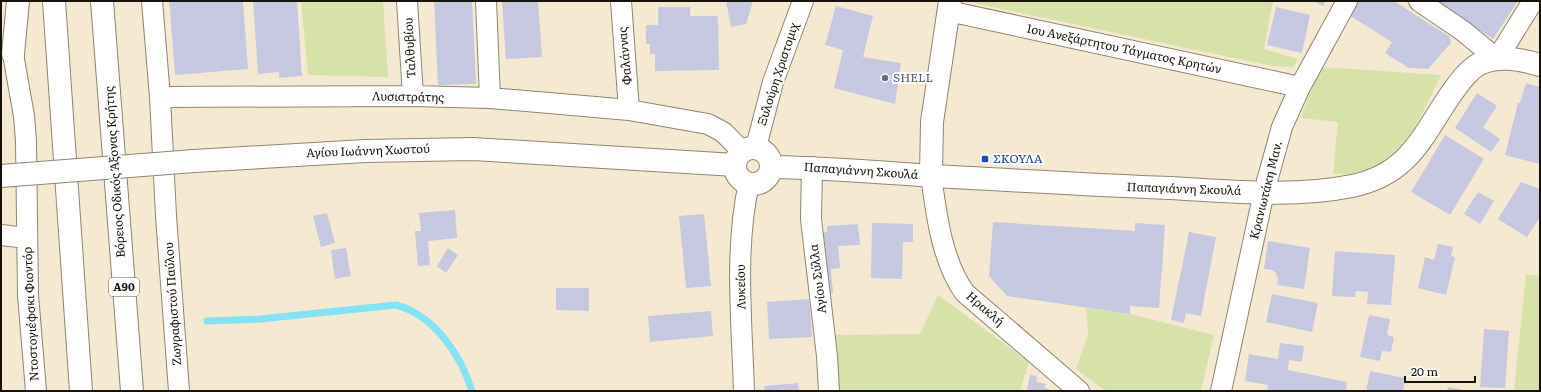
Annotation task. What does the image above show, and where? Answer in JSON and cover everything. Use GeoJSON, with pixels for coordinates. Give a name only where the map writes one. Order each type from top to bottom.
{"type":"FeatureCollection","features":[{"type":"Feature","properties":{"kind":"main road"},"geometry":{"type":"LineString","coordinates":[[13,54],[18,1]]}},
{"type":"Feature","properties":{"kind":"main road"},"geometry":{"type":"LineString","coordinates":[[54,1],[81,391]]}},
{"type":"Feature","properties":{"kind":"main road","name":"Βόρειος Οδικός Άξονας Κρήτης"},"geometry":{"type":"LineString","coordinates":[[102,1],[132,391]]}},
{"type":"Feature","properties":{"kind":"main road"},"geometry":{"type":"LineString","coordinates":[[931,176],[932,122],[949,6]]}},
{"type":"Feature","properties":{"kind":"main road","name":"Παπαγιάννη Σκουλά"},"geometry":{"type":"LineString","coordinates":[[772,167],[812,168],[1086,185],[1264,192],[1337,189],[1372,181],[1389,173],[1411,154],[1464,76],[1481,63],[1497,59],[1516,59],[1540,65]]}},
{"type":"Feature","properties":{"kind":"main road","name":"Αγίου Ιωάννη Χωστού"},"geometry":{"type":"LineString","coordinates":[[1,176],[194,161],[344,152],[473,149],[744,154]]}},
{"type":"Feature","properties":{"kind":"main road"},"geometry":{"type":"LineString","coordinates":[[767,153],[772,167],[768,177],[758,184],[749,183],[740,178],[736,173],[744,154],[767,153]]}},
{"type":"Feature","properties":{"kind":"street","name":"Ντοστογιέφσκι Φιοντόρ"},"geometry":{"type":"LineString","coordinates":[[11,1],[13,54],[24,116],[26,141],[28,295],[36,391]]}},
{"type":"Feature","properties":{"kind":"street"},"geometry":{"type":"LineString","coordinates":[[152,1],[160,97]]}},
{"type":"Feature","properties":{"kind":"street","name":"Ταλθυβίου"},"geometry":{"type":"LineString","coordinates":[[407,1],[412,96]]}},
{"type":"Feature","properties":{"kind":"street"},"geometry":{"type":"LineString","coordinates":[[486,1],[490,98]]}},
{"type":"Feature","properties":{"kind":"street","name":"Φαλάννας"},"geometry":{"type":"LineString","coordinates":[[621,1],[629,110]]}},
{"type":"Feature","properties":{"kind":"street","name":"Ξυλούρη Χριστομιχ"},"geometry":{"type":"LineString","coordinates":[[744,154],[773,82],[802,1]]}},
{"type":"Feature","properties":{"kind":"street","name":"Κρανιωτάκη Μαν."},"geometry":{"type":"LineString","coordinates":[[1221,391],[1264,192],[1282,127],[1300,87],[1347,1]]}},
{"type":"Feature","properties":{"kind":"street"},"geometry":{"type":"LineString","coordinates":[[1418,1],[1463,30],[1497,59],[1533,1]]}},
{"type":"Feature","properties":{"kind":"street","name":"1ου Ανεξάρτητου Τάγματος Κρητών"},"geometry":{"type":"LineString","coordinates":[[949,6],[1300,87]]}},
{"type":"Feature","properties":{"kind":"street"},"geometry":{"type":"LineString","coordinates":[[1,80],[13,54]]}},
{"type":"Feature","properties":{"kind":"street","name":"Λυσιστράτης"},"geometry":{"type":"LineString","coordinates":[[160,97],[412,96],[490,98],[629,110],[708,124],[723,132],[744,154]]}},
{"type":"Feature","properties":{"kind":"street","name":"Ζωγραφιστού Παύλου"},"geometry":{"type":"LineString","coordinates":[[160,97],[166,216],[179,391]]}},
{"type":"Feature","properties":{"kind":"street","name":"Αγίου Σύλλα"},"geometry":{"type":"LineString","coordinates":[[812,168],[811,219],[827,356],[829,391]]}},
{"type":"Feature","properties":{"kind":"street","name":"Ηρακλή"},"geometry":{"type":"LineString","coordinates":[[931,176],[935,206],[948,260],[958,284],[965,293],[1080,391]]}},
{"type":"Feature","properties":{"kind":"street","name":"Λυκείου"},"geometry":{"type":"LineString","coordinates":[[744,391],[741,266],[743,216],[749,183]]}},
{"type":"Feature","properties":{"kind":"street"},"geometry":{"type":"LineString","coordinates":[[1,235],[27,238]]}},
{"type":"Feature","properties":{"kind":"green space"},"geometry":{"type":"Polygon","coordinates":[[[301,1],[383,1],[388,77],[308,75],[301,1]]]}},
{"type":"Feature","properties":{"kind":"green space"},"geometry":{"type":"Polygon","coordinates":[[[974,1],[1273,1],[1264,49],[1298,59],[1293,67],[1272,66],[974,3],[974,1]]]}},
{"type":"Feature","properties":{"kind":"green space"},"geometry":{"type":"Polygon","coordinates":[[[1322,67],[1441,75],[1418,122],[1409,136],[1386,160],[1372,168],[1352,174],[1333,174],[1338,122],[1301,118],[1308,97],[1322,67]]]}},
{"type":"Feature","properties":{"kind":"green space"},"geometry":{"type":"Polygon","coordinates":[[[1526,274],[1540,276],[1540,391],[1514,391],[1526,274]]]}},
{"type":"Feature","properties":{"kind":"green space"},"geometry":{"type":"Polygon","coordinates":[[[938,295],[1029,362],[1020,391],[839,391],[834,335],[920,334],[938,295]]]}},
{"type":"Feature","properties":{"kind":"green space"},"geometry":{"type":"Polygon","coordinates":[[[1086,308],[1130,314],[1214,335],[1201,391],[1106,391],[1076,369],[1088,334],[1086,308]]]}},
{"type":"Feature","properties":{"kind":"building"},"geometry":{"type":"Polygon","coordinates":[[[169,1],[243,1],[248,69],[175,75],[169,1]]]}},
{"type":"Feature","properties":{"kind":"building"},"geometry":{"type":"Polygon","coordinates":[[[253,1],[297,1],[302,76],[279,78],[279,72],[258,74],[253,1]]]}},
{"type":"Feature","properties":{"kind":"building"},"geometry":{"type":"Polygon","coordinates":[[[434,1],[472,1],[476,84],[438,85],[434,1]]]}},
{"type":"Feature","properties":{"kind":"building"},"geometry":{"type":"Polygon","coordinates":[[[502,1],[538,1],[542,57],[506,59],[502,1]]]}},
{"type":"Feature","properties":{"kind":"building"},"geometry":{"type":"Polygon","coordinates":[[[726,1],[753,1],[746,24],[731,27],[726,1]]]}},
{"type":"Feature","properties":{"kind":"building"},"geometry":{"type":"Polygon","coordinates":[[[1313,1],[1326,1],[1323,6],[1313,1]]]}},
{"type":"Feature","properties":{"kind":"building"},"geometry":{"type":"Polygon","coordinates":[[[1355,1],[1394,1],[1450,37],[1451,43],[1428,69],[1409,68],[1385,53],[1392,42],[1347,14],[1355,1]]]}},
{"type":"Feature","properties":{"kind":"building"},"geometry":{"type":"Polygon","coordinates":[[[1436,1],[1518,1],[1493,39],[1436,1]]]}},
{"type":"Feature","properties":{"kind":"building"},"geometry":{"type":"Polygon","coordinates":[[[836,6],[873,16],[863,57],[901,63],[895,104],[834,88],[843,50],[825,45],[836,6]]]}},
{"type":"Feature","properties":{"kind":"building"},"geometry":{"type":"Polygon","coordinates":[[[658,7],[690,7],[690,16],[718,16],[719,70],[655,71],[655,54],[650,54],[650,44],[646,44],[646,25],[658,25],[658,7]]]}},
{"type":"Feature","properties":{"kind":"building"},"geometry":{"type":"Polygon","coordinates":[[[1276,7],[1310,15],[1302,53],[1267,45],[1276,7]]]}},
{"type":"Feature","properties":{"kind":"building"},"geometry":{"type":"Polygon","coordinates":[[[1526,83],[1540,87],[1540,164],[1505,155],[1518,103],[1520,103],[1526,83]]]}},
{"type":"Feature","properties":{"kind":"building"},"geometry":{"type":"Polygon","coordinates":[[[1477,93],[1497,106],[1483,127],[1500,139],[1491,152],[1455,128],[1477,93]]]}},
{"type":"Feature","properties":{"kind":"building"},"geometry":{"type":"Polygon","coordinates":[[[1445,135],[1484,159],[1450,215],[1411,192],[1445,135]]]}},
{"type":"Feature","properties":{"kind":"building"},"geometry":{"type":"Polygon","coordinates":[[[1521,182],[1540,189],[1540,217],[1527,237],[1498,219],[1521,182]]]}},
{"type":"Feature","properties":{"kind":"building"},"geometry":{"type":"Polygon","coordinates":[[[1478,192],[1494,201],[1480,224],[1464,214],[1478,192]]]}},
{"type":"Feature","properties":{"kind":"building"},"geometry":{"type":"Polygon","coordinates":[[[455,210],[457,238],[428,241],[430,265],[418,266],[415,231],[421,231],[419,213],[455,210]]]}},
{"type":"Feature","properties":{"kind":"building"},"geometry":{"type":"Polygon","coordinates":[[[327,213],[335,243],[321,247],[313,216],[327,213]]]}},
{"type":"Feature","properties":{"kind":"building"},"geometry":{"type":"Polygon","coordinates":[[[704,214],[711,286],[686,288],[679,216],[704,214]]]}},
{"type":"Feature","properties":{"kind":"building"},"geometry":{"type":"Polygon","coordinates":[[[993,222],[1135,231],[1135,223],[1165,225],[1159,308],[1130,306],[1130,314],[1007,296],[989,276],[993,222]]]}},
{"type":"Feature","properties":{"kind":"building"},"geometry":{"type":"Polygon","coordinates":[[[872,223],[913,224],[913,242],[903,242],[902,279],[871,278],[872,223]]]}},
{"type":"Feature","properties":{"kind":"building"},"geometry":{"type":"Polygon","coordinates":[[[858,224],[860,245],[838,246],[840,268],[831,269],[833,293],[825,294],[820,233],[827,232],[827,226],[858,224]]]}},
{"type":"Feature","properties":{"kind":"building"},"geometry":{"type":"Polygon","coordinates":[[[1189,232],[1216,237],[1201,316],[1186,313],[1184,323],[1171,320],[1189,232]]]}},
{"type":"Feature","properties":{"kind":"building"},"geometry":{"type":"Polygon","coordinates":[[[1268,241],[1310,248],[1304,289],[1277,285],[1278,279],[1276,273],[1272,270],[1264,269],[1268,241]]]}},
{"type":"Feature","properties":{"kind":"building"},"geometry":{"type":"Polygon","coordinates":[[[1438,244],[1453,247],[1451,256],[1455,257],[1446,295],[1418,288],[1425,257],[1434,260],[1438,244]]]}},
{"type":"Feature","properties":{"kind":"building"},"geometry":{"type":"Polygon","coordinates":[[[346,248],[351,276],[335,279],[331,250],[346,248]]]}},
{"type":"Feature","properties":{"kind":"building"},"geometry":{"type":"Polygon","coordinates":[[[448,248],[458,255],[446,273],[437,266],[448,248]]]}},
{"type":"Feature","properties":{"kind":"building"},"geometry":{"type":"Polygon","coordinates":[[[1335,251],[1395,255],[1391,305],[1367,304],[1368,292],[1356,291],[1355,297],[1332,296],[1335,251]]]}},
{"type":"Feature","properties":{"kind":"building"},"geometry":{"type":"Polygon","coordinates":[[[556,288],[589,288],[589,311],[556,310],[556,288]]]}},
{"type":"Feature","properties":{"kind":"building"},"geometry":{"type":"Polygon","coordinates":[[[1272,294],[1318,303],[1312,332],[1266,322],[1272,294]]]}},
{"type":"Feature","properties":{"kind":"building"},"geometry":{"type":"Polygon","coordinates":[[[809,299],[812,337],[769,339],[767,302],[809,299]]]}},
{"type":"Feature","properties":{"kind":"building"},"geometry":{"type":"Polygon","coordinates":[[[711,311],[713,336],[650,342],[648,316],[711,311]]]}},
{"type":"Feature","properties":{"kind":"building"},"geometry":{"type":"Polygon","coordinates":[[[1369,315],[1390,319],[1387,335],[1394,337],[1391,352],[1382,351],[1380,361],[1360,357],[1369,315]]]}},
{"type":"Feature","properties":{"kind":"building"},"geometry":{"type":"Polygon","coordinates":[[[1484,329],[1509,331],[1505,388],[1480,387],[1484,329]]]}},
{"type":"Feature","properties":{"kind":"building"},"geometry":{"type":"Polygon","coordinates":[[[1280,343],[1304,346],[1302,362],[1289,360],[1288,370],[1347,382],[1346,391],[1269,391],[1267,390],[1268,385],[1245,381],[1249,354],[1278,359],[1280,343]]]}},
{"type":"Feature","properties":{"kind":"building"},"geometry":{"type":"Polygon","coordinates":[[[1370,371],[1405,378],[1403,391],[1366,391],[1370,371]]]}},
{"type":"Feature","properties":{"kind":"building"},"geometry":{"type":"Polygon","coordinates":[[[1030,375],[1037,376],[1036,382],[1046,384],[1045,388],[1054,391],[1027,391],[1030,375]]]}},
{"type":"Feature","properties":{"kind":"building"},"geometry":{"type":"Polygon","coordinates":[[[798,383],[799,391],[765,391],[764,386],[798,383]]]}},
{"type":"Feature","properties":{"kind":"building"},"geometry":{"type":"Polygon","coordinates":[[[1448,387],[1464,390],[1464,391],[1447,391],[1448,387]]]}},
{"type":"Feature","properties":{"kind":"waterway"},"geometry":{"type":"LineString","coordinates":[[207,321],[260,319],[396,305],[410,310],[422,318],[434,327],[444,338],[461,364],[472,391]]}},
{"type":"Feature","properties":{"kind":"place","name":"SHELL"},"geometry":{"type":"Point","coordinates":[885,78]}},
{"type":"Feature","properties":{"kind":"place","name":"ΣΚΟΥΛΑ"},"geometry":{"type":"Point","coordinates":[985,159]}}]}
